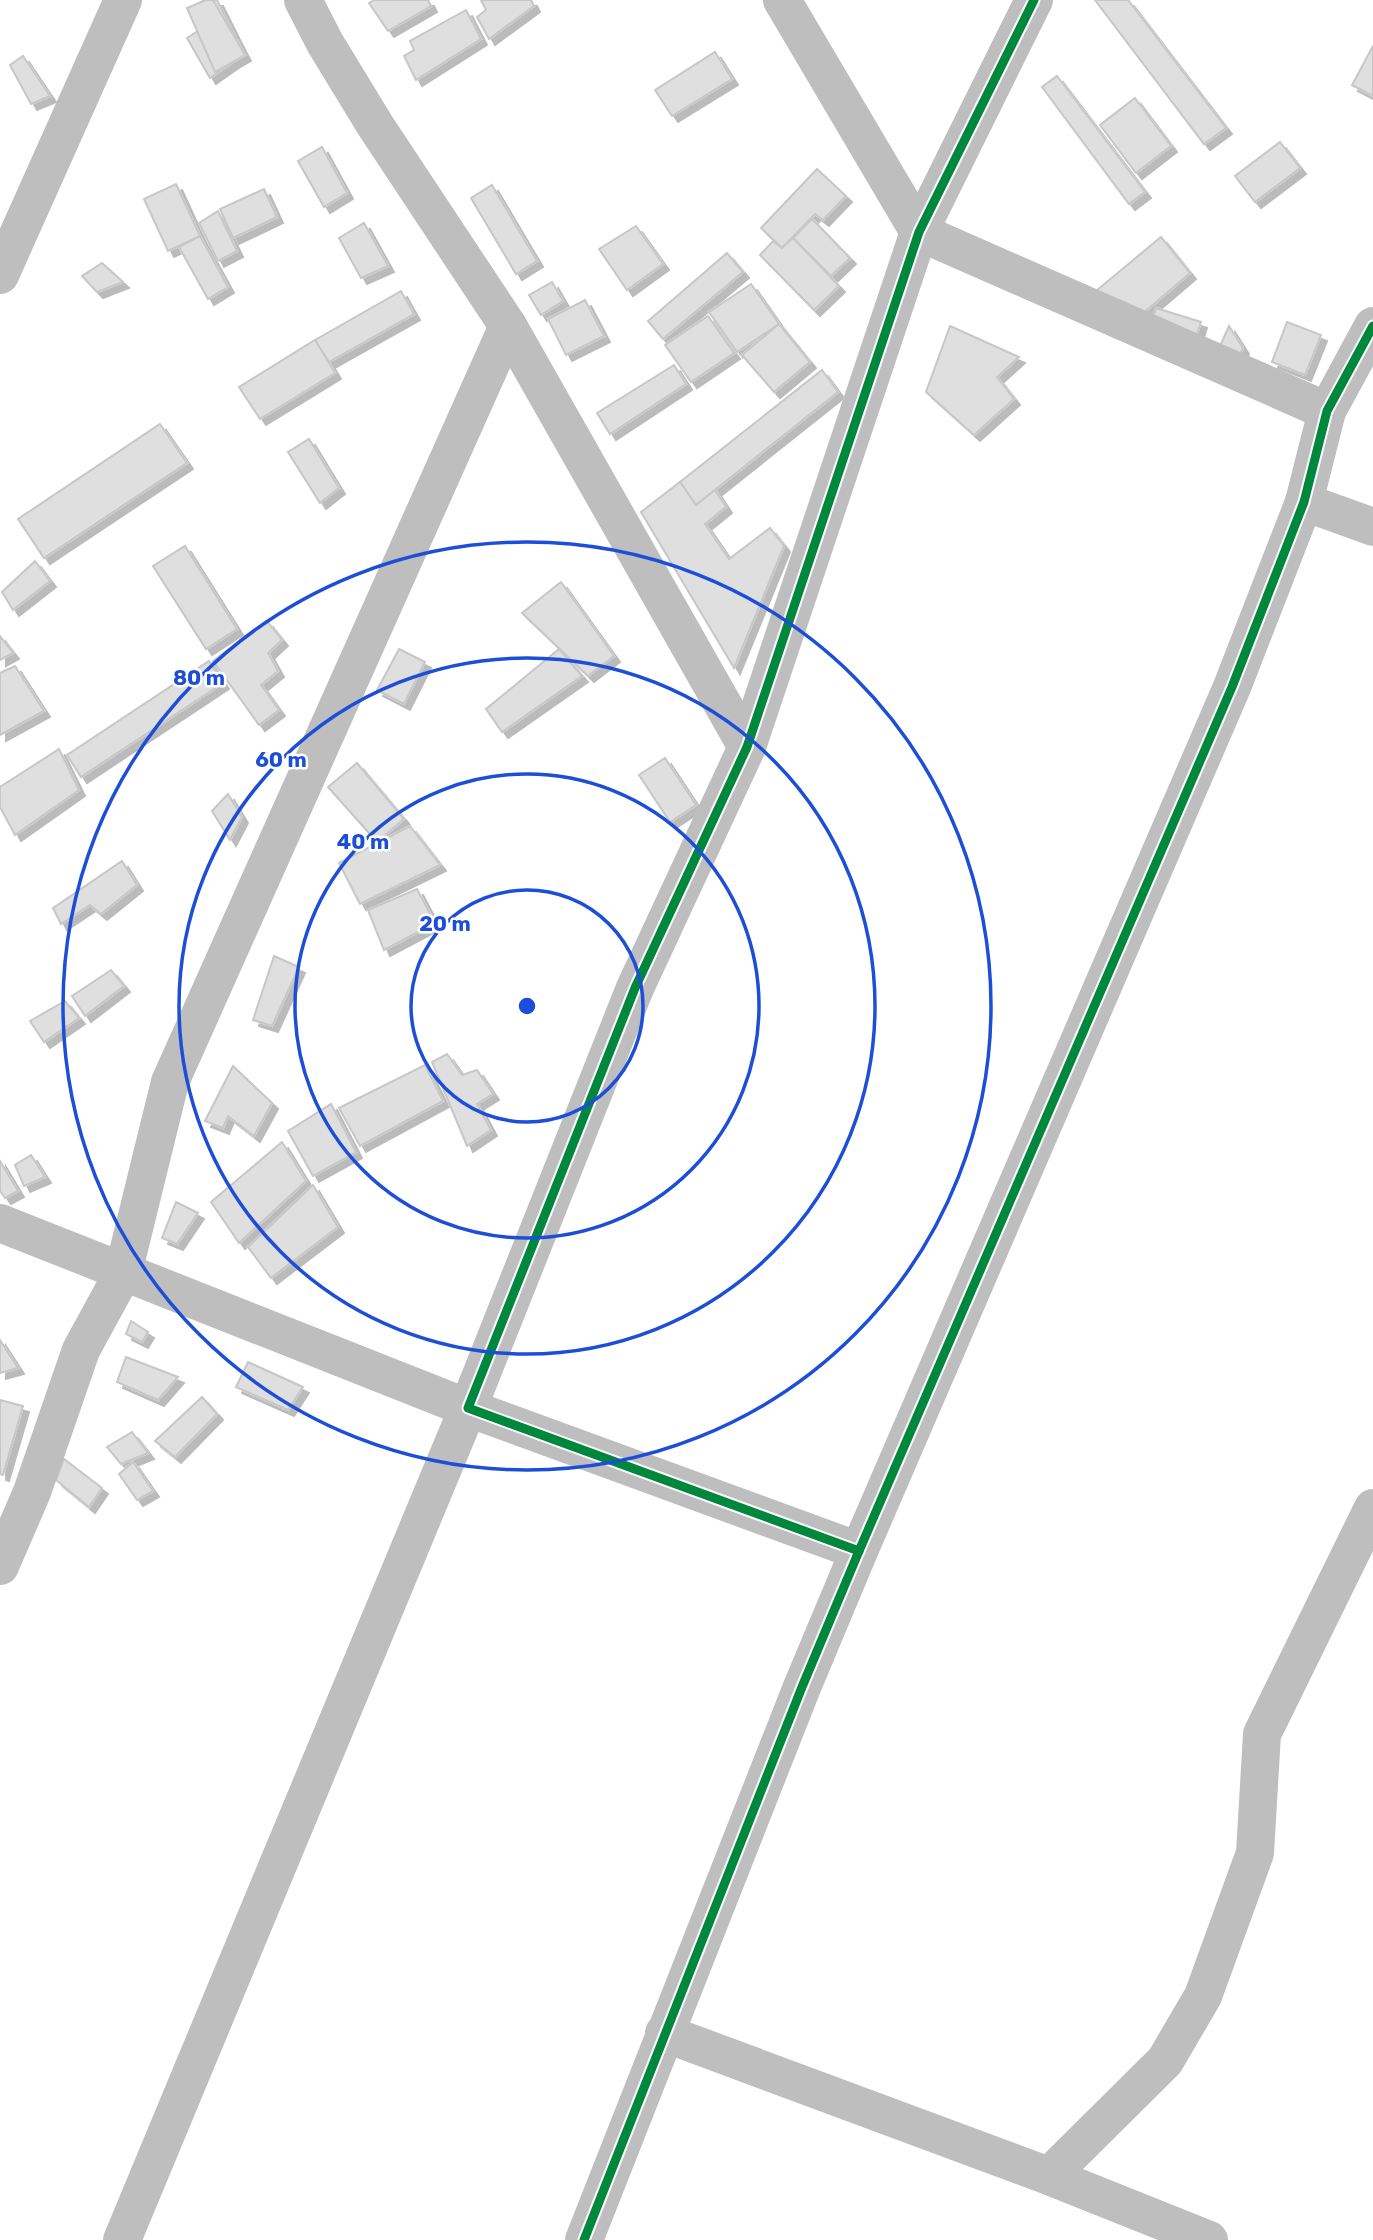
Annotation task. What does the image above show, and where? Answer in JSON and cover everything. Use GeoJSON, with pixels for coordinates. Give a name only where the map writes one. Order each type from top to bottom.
{"type":"FeatureCollection","features":[{"type":"Feature","properties":{"kind":"street"},"geometry":{"type":"LineString","coordinates":[[0,275],[123,0]]}},
{"type":"Feature","properties":{"kind":"street"},"geometry":{"type":"LineString","coordinates":[[303,0],[325,43],[375,125],[508,326],[747,747]]}},
{"type":"Feature","properties":{"kind":"street"},"geometry":{"type":"LineString","coordinates":[[782,0],[919,232],[1327,411]]}},
{"type":"Feature","properties":{"kind":"street"},"geometry":{"type":"LineString","coordinates":[[122,2240],[468,1408],[635,988],[747,747],[919,232],[1034,0]]}},
{"type":"Feature","properties":{"kind":"street"},"geometry":{"type":"LineString","coordinates":[[0,1566],[32,1492],[81,1350],[123,1272],[170,1082],[508,326]]}},
{"type":"Feature","properties":{"kind":"street"},"geometry":{"type":"LineString","coordinates":[[584,2240],[664,2033],[859,1551],[1232,687],[1304,502],[1327,411],[1373,326]]}},
{"type":"Feature","properties":{"kind":"street"},"geometry":{"type":"LineString","coordinates":[[1304,502],[1373,527]]}},
{"type":"Feature","properties":{"kind":"street"},"geometry":{"type":"LineString","coordinates":[[0,1223],[468,1408],[859,1551]]}},
{"type":"Feature","properties":{"kind":"street"},"geometry":{"type":"LineString","coordinates":[[1049,2176],[1165,2061],[1203,1996],[1255,1853],[1262,1734],[1373,1508]]}},
{"type":"Feature","properties":{"kind":"street"},"geometry":{"type":"LineString","coordinates":[[664,2033],[1049,2176],[1209,2240]]}},
{"type":"Feature","properties":{"kind":"building"},"geometry":{"type":"Polygon","coordinates":[[[205,0],[217,0],[244,54],[210,78],[187,38],[201,29],[190,8],[205,0]]]}},
{"type":"Feature","properties":{"kind":"building"},"geometry":{"type":"Polygon","coordinates":[[[213,0],[245,55],[215,72],[187,8],[213,0]]]}},
{"type":"Feature","properties":{"kind":"building"},"geometry":{"type":"Polygon","coordinates":[[[374,0],[428,0],[431,6],[388,31],[369,3],[374,0]]]}},
{"type":"Feature","properties":{"kind":"building"},"geometry":{"type":"Polygon","coordinates":[[[481,0],[531,0],[534,6],[489,39],[477,17],[486,10],[481,0]]]}},
{"type":"Feature","properties":{"kind":"building"},"geometry":{"type":"Polygon","coordinates":[[[1095,0],[1128,0],[1226,128],[1204,144],[1095,0]]]}},
{"type":"Feature","properties":{"kind":"building"},"geometry":{"type":"Polygon","coordinates":[[[466,10],[481,39],[416,80],[404,56],[414,50],[410,41],[466,10]]]}},
{"type":"Feature","properties":{"kind":"building"},"geometry":{"type":"Polygon","coordinates":[[[1373,46],[1373,96],[1352,85],[1373,46]]]}},
{"type":"Feature","properties":{"kind":"building"},"geometry":{"type":"Polygon","coordinates":[[[715,52],[732,79],[672,116],[655,90],[715,52]]]}},
{"type":"Feature","properties":{"kind":"building"},"geometry":{"type":"Polygon","coordinates":[[[23,56],[50,96],[31,104],[10,65],[23,56]]]}},
{"type":"Feature","properties":{"kind":"building"},"geometry":{"type":"Polygon","coordinates":[[[1057,76],[1145,192],[1129,204],[1042,87],[1057,76]]]}},
{"type":"Feature","properties":{"kind":"building"},"geometry":{"type":"Polygon","coordinates":[[[1135,98],[1171,146],[1136,173],[1100,125],[1135,98]]]}},
{"type":"Feature","properties":{"kind":"building"},"geometry":{"type":"Polygon","coordinates":[[[1280,142],[1300,168],[1255,202],[1235,176],[1280,142]]]}},
{"type":"Feature","properties":{"kind":"building"},"geometry":{"type":"Polygon","coordinates":[[[322,147],[347,193],[324,207],[298,161],[322,147]]]}},
{"type":"Feature","properties":{"kind":"building"},"geometry":{"type":"Polygon","coordinates":[[[817,169],[846,196],[823,220],[815,214],[782,248],[761,228],[817,169]]]}},
{"type":"Feature","properties":{"kind":"building"},"geometry":{"type":"Polygon","coordinates":[[[176,184],[200,236],[168,251],[144,199],[176,184]]]}},
{"type":"Feature","properties":{"kind":"building"},"geometry":{"type":"Polygon","coordinates":[[[492,185],[537,261],[516,274],[471,198],[492,185]]]}},
{"type":"Feature","properties":{"kind":"building"},"geometry":{"type":"Polygon","coordinates":[[[264,189],[277,217],[233,238],[220,209],[264,189]]]}},
{"type":"Feature","properties":{"kind":"building"},"geometry":{"type":"Polygon","coordinates":[[[218,211],[237,251],[218,261],[199,223],[218,211]]]}},
{"type":"Feature","properties":{"kind":"building"},"geometry":{"type":"Polygon","coordinates":[[[812,219],[850,258],[831,276],[793,238],[812,219]]]}},
{"type":"Feature","properties":{"kind":"building"},"geometry":{"type":"Polygon","coordinates":[[[364,223],[388,266],[361,278],[339,238],[364,223]]]}},
{"type":"Feature","properties":{"kind":"building"},"geometry":{"type":"Polygon","coordinates":[[[636,226],[663,264],[627,290],[599,249],[636,226]]]}},
{"type":"Feature","properties":{"kind":"building"},"geometry":{"type":"Polygon","coordinates":[[[200,236],[228,287],[208,299],[179,247],[200,236]]]}},
{"type":"Feature","properties":{"kind":"building"},"geometry":{"type":"Polygon","coordinates":[[[1161,237],[1190,273],[1134,321],[1091,295],[1161,237]]]}},
{"type":"Feature","properties":{"kind":"building"},"geometry":{"type":"Polygon","coordinates":[[[793,238],[839,286],[814,310],[760,255],[773,241],[782,248],[793,238]]]}},
{"type":"Feature","properties":{"kind":"building"},"geometry":{"type":"Polygon","coordinates":[[[727,253],[743,272],[663,339],[648,321],[727,253]]]}},
{"type":"Feature","properties":{"kind":"building"},"geometry":{"type":"Polygon","coordinates":[[[102,263],[123,282],[97,292],[82,276],[102,263]]]}},
{"type":"Feature","properties":{"kind":"building"},"geometry":{"type":"Polygon","coordinates":[[[552,282],[563,301],[541,315],[529,295],[552,282]]]}},
{"type":"Feature","properties":{"kind":"building"},"geometry":{"type":"Polygon","coordinates":[[[751,284],[779,324],[737,352],[709,312],[751,284]]]}},
{"type":"Feature","properties":{"kind":"building"},"geometry":{"type":"Polygon","coordinates":[[[401,291],[414,314],[329,362],[315,340],[401,291]]]}},
{"type":"Feature","properties":{"kind":"building"},"geometry":{"type":"Polygon","coordinates":[[[585,300],[604,336],[566,355],[548,319],[585,300]]]}},
{"type":"Feature","properties":{"kind":"building"},"geometry":{"type":"Polygon","coordinates":[[[1156,308],[1201,322],[1195,340],[1151,325],[1156,308]]]}},
{"type":"Feature","properties":{"kind":"building"},"geometry":{"type":"Polygon","coordinates":[[[708,316],[734,353],[691,382],[665,345],[708,316]]]}},
{"type":"Feature","properties":{"kind":"building"},"geometry":{"type":"Polygon","coordinates":[[[1287,322],[1321,335],[1305,375],[1272,362],[1287,322]]]}},
{"type":"Feature","properties":{"kind":"building"},"geometry":{"type":"Polygon","coordinates":[[[779,324],[810,362],[774,392],[742,355],[779,324]]]}},
{"type":"Feature","properties":{"kind":"building"},"geometry":{"type":"Polygon","coordinates":[[[950,326],[1019,357],[997,377],[1014,399],[974,435],[926,392],[950,326]]]}},
{"type":"Feature","properties":{"kind":"building"},"geometry":{"type":"Polygon","coordinates":[[[1229,326],[1243,348],[1238,358],[1219,348],[1229,326]]]}},
{"type":"Feature","properties":{"kind":"building"},"geometry":{"type":"Polygon","coordinates":[[[315,340],[335,373],[260,419],[239,387],[315,340]]]}},
{"type":"Feature","properties":{"kind":"building"},"geometry":{"type":"Polygon","coordinates":[[[674,365],[686,384],[610,434],[597,413],[674,365]]]}},
{"type":"Feature","properties":{"kind":"building"},"geometry":{"type":"Polygon","coordinates":[[[822,370],[838,392],[696,505],[680,482],[822,370]]]}},
{"type":"Feature","properties":{"kind":"building"},"geometry":{"type":"Polygon","coordinates":[[[160,424],[187,463],[44,558],[18,519],[160,424]]]}},
{"type":"Feature","properties":{"kind":"building"},"geometry":{"type":"Polygon","coordinates":[[[309,439],[339,488],[320,503],[288,452],[309,439]]]}},
{"type":"Feature","properties":{"kind":"building"},"geometry":{"type":"Polygon","coordinates":[[[680,482],[696,505],[715,490],[726,507],[705,524],[729,559],[770,528],[784,546],[734,668],[641,512],[680,482]]]}},
{"type":"Feature","properties":{"kind":"building"},"geometry":{"type":"Polygon","coordinates":[[[185,546],[237,629],[206,649],[153,566],[185,546]]]}},
{"type":"Feature","properties":{"kind":"building"},"geometry":{"type":"Polygon","coordinates":[[[35,561],[50,581],[13,610],[2,592],[35,561]]]}},
{"type":"Feature","properties":{"kind":"building"},"geometry":{"type":"Polygon","coordinates":[[[561,582],[614,656],[588,676],[522,613],[561,582]]]}},
{"type":"Feature","properties":{"kind":"building"},"geometry":{"type":"Polygon","coordinates":[[[267,621],[282,640],[268,653],[278,671],[261,685],[279,710],[259,725],[213,661],[267,621]]]}},
{"type":"Feature","properties":{"kind":"building"},"geometry":{"type":"Polygon","coordinates":[[[0,636],[13,653],[0,660],[0,636]]]}},
{"type":"Feature","properties":{"kind":"building"},"geometry":{"type":"Polygon","coordinates":[[[399,649],[425,662],[404,704],[377,690],[399,649]]]}},
{"type":"Feature","properties":{"kind":"building"},"geometry":{"type":"Polygon","coordinates":[[[559,649],[582,676],[502,732],[486,709],[559,649]]]}},
{"type":"Feature","properties":{"kind":"building"},"geometry":{"type":"Polygon","coordinates":[[[209,661],[223,683],[81,777],[67,755],[209,661]]]}},
{"type":"Feature","properties":{"kind":"building"},"geometry":{"type":"Polygon","coordinates":[[[15,666],[44,711],[0,735],[0,673],[15,666]]]}},
{"type":"Feature","properties":{"kind":"building"},"geometry":{"type":"Polygon","coordinates":[[[59,749],[79,790],[15,835],[0,807],[0,787],[59,749]]]}},
{"type":"Feature","properties":{"kind":"building"},"geometry":{"type":"Polygon","coordinates":[[[665,758],[696,805],[670,822],[639,775],[665,758]]]}},
{"type":"Feature","properties":{"kind":"building"},"geometry":{"type":"Polygon","coordinates":[[[357,763],[404,819],[377,842],[328,787],[357,763]]]}},
{"type":"Feature","properties":{"kind":"building"},"geometry":{"type":"Polygon","coordinates":[[[228,794],[242,817],[230,840],[212,811],[228,794]]]}},
{"type":"Feature","properties":{"kind":"building"},"geometry":{"type":"Polygon","coordinates":[[[410,826],[440,865],[360,904],[339,863],[410,826]]]}},
{"type":"Feature","properties":{"kind":"building"},"geometry":{"type":"Polygon","coordinates":[[[122,861],[137,885],[101,914],[90,905],[61,924],[53,908],[122,861]]]}},
{"type":"Feature","properties":{"kind":"building"},"geometry":{"type":"Polygon","coordinates":[[[417,889],[435,923],[384,950],[368,910],[417,889]]]}},
{"type":"Feature","properties":{"kind":"building"},"geometry":{"type":"Polygon","coordinates":[[[274,956],[299,967],[272,1026],[253,1020],[274,956]]]}},
{"type":"Feature","properties":{"kind":"building"},"geometry":{"type":"Polygon","coordinates":[[[111,970],[124,986],[85,1016],[72,996],[111,970]]]}},
{"type":"Feature","properties":{"kind":"building"},"geometry":{"type":"Polygon","coordinates":[[[65,1001],[79,1018],[44,1042],[30,1021],[65,1001]]]}},
{"type":"Feature","properties":{"kind":"building"},"geometry":{"type":"Polygon","coordinates":[[[447,1054],[462,1075],[477,1070],[493,1094],[477,1104],[491,1130],[467,1146],[432,1062],[447,1054]]]}},
{"type":"Feature","properties":{"kind":"building"},"geometry":{"type":"Polygon","coordinates":[[[425,1065],[443,1101],[360,1146],[339,1108],[425,1065]]]}},
{"type":"Feature","properties":{"kind":"building"},"geometry":{"type":"Polygon","coordinates":[[[233,1066],[272,1103],[254,1136],[228,1116],[223,1128],[205,1121],[233,1066]]]}},
{"type":"Feature","properties":{"kind":"building"},"geometry":{"type":"Polygon","coordinates":[[[331,1104],[356,1152],[313,1176],[288,1131],[331,1104]]]}},
{"type":"Feature","properties":{"kind":"building"},"geometry":{"type":"Polygon","coordinates":[[[282,1142],[306,1181],[239,1243],[211,1202],[282,1142]]]}},
{"type":"Feature","properties":{"kind":"building"},"geometry":{"type":"Polygon","coordinates":[[[31,1155],[45,1177],[24,1186],[15,1165],[31,1155]]]}},
{"type":"Feature","properties":{"kind":"building"},"geometry":{"type":"Polygon","coordinates":[[[0,1161],[18,1191],[5,1198],[0,1191],[0,1161]]]}},
{"type":"Feature","properties":{"kind":"building"},"geometry":{"type":"Polygon","coordinates":[[[313,1185],[338,1227],[271,1278],[248,1247],[313,1185]]]}},
{"type":"Feature","properties":{"kind":"building"},"geometry":{"type":"Polygon","coordinates":[[[176,1202],[198,1213],[177,1244],[162,1238],[176,1202]]]}},
{"type":"Feature","properties":{"kind":"building"},"geometry":{"type":"Polygon","coordinates":[[[131,1321],[148,1332],[142,1342],[126,1334],[131,1321]]]}},
{"type":"Feature","properties":{"kind":"building"},"geometry":{"type":"Polygon","coordinates":[[[0,1340],[18,1368],[0,1373],[0,1340]]]}},
{"type":"Feature","properties":{"kind":"building"},"geometry":{"type":"Polygon","coordinates":[[[126,1357],[178,1377],[158,1400],[117,1382],[126,1357]]]}},
{"type":"Feature","properties":{"kind":"building"},"geometry":{"type":"Polygon","coordinates":[[[248,1362],[303,1387],[288,1410],[236,1387],[248,1362]]]}},
{"type":"Feature","properties":{"kind":"building"},"geometry":{"type":"Polygon","coordinates":[[[202,1397],[217,1414],[175,1457],[155,1441],[202,1397]]]}},
{"type":"Feature","properties":{"kind":"building"},"geometry":{"type":"Polygon","coordinates":[[[0,1400],[23,1406],[3,1475],[0,1474],[0,1400]]]}},
{"type":"Feature","properties":{"kind":"building"},"geometry":{"type":"Polygon","coordinates":[[[132,1432],[148,1453],[121,1464],[107,1447],[132,1432]]]}},
{"type":"Feature","properties":{"kind":"building"},"geometry":{"type":"Polygon","coordinates":[[[64,1459],[102,1488],[89,1507],[56,1480],[64,1459]]]}},
{"type":"Feature","properties":{"kind":"building"},"geometry":{"type":"Polygon","coordinates":[[[133,1462],[153,1491],[137,1500],[119,1474],[133,1462]]]}},
{"type":"Feature","properties":{"kind":"cycle path"},"geometry":{"type":"LineString","coordinates":[[859,1551],[468,1408],[635,988],[747,747],[919,232],[1034,0]]}},
{"type":"Feature","properties":{"kind":"cycle path"},"geometry":{"type":"LineString","coordinates":[[584,2240],[802,1687],[1232,687],[1304,502],[1327,411],[1373,326]]}}]}
